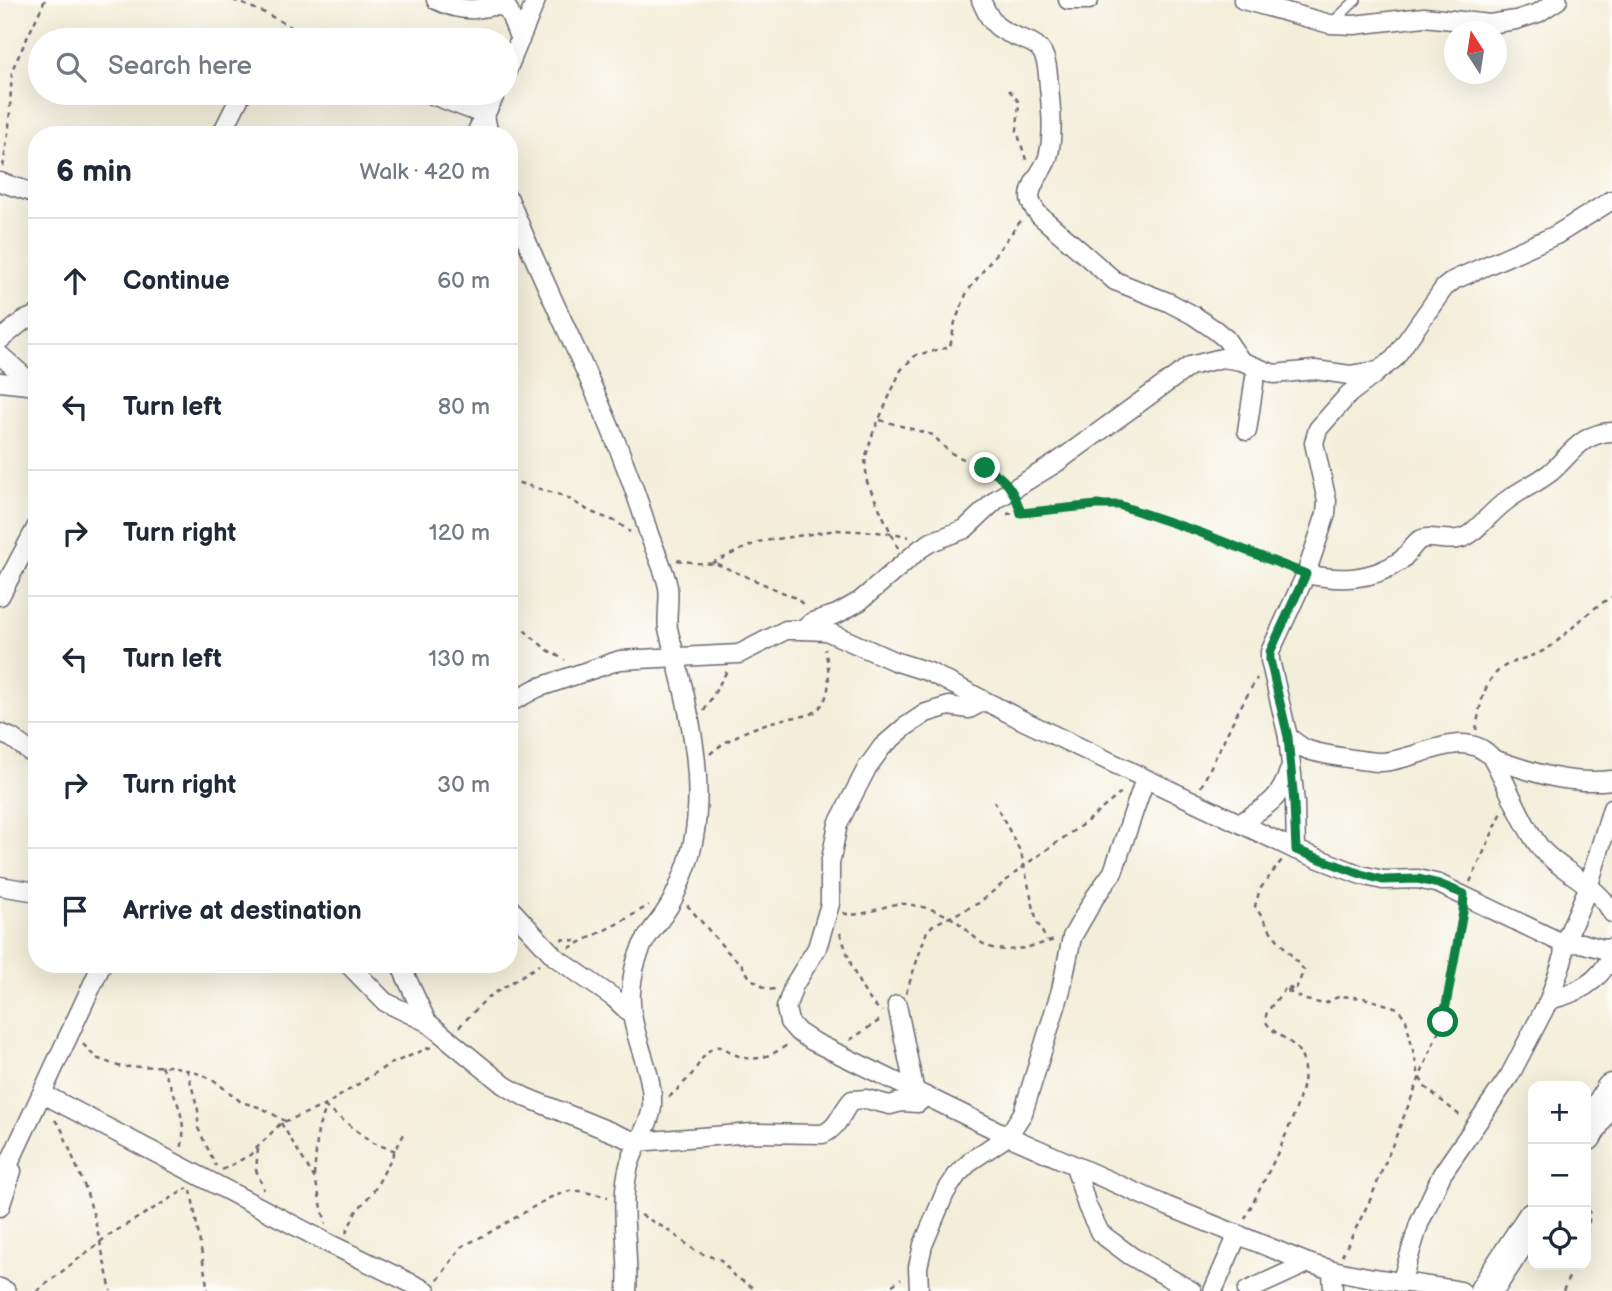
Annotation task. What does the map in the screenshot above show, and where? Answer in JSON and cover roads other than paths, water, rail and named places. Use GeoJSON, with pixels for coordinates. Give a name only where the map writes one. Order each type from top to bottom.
{"type":"FeatureCollection","features":[{"type":"Feature","properties":{"kind":"highway"},"geometry":{"type":"LineString","coordinates":[[1591,1126],[1612,1090]]}},
{"type":"Feature","properties":{"kind":"highway"},"geometry":{"type":"LineString","coordinates":[[1486,1291],[1528,1227]]}},
{"type":"Feature","properties":{"kind":"street"},"geometry":{"type":"LineString","coordinates":[[436,0],[457,8],[474,9],[510,4],[517,28]]}},
{"type":"Feature","properties":{"kind":"street"},"geometry":{"type":"LineString","coordinates":[[518,45],[536,0]]}},
{"type":"Feature","properties":{"kind":"street"},"geometry":{"type":"LineString","coordinates":[[981,0],[1000,29],[1040,47],[1046,58],[1050,97],[1050,141],[1048,156],[1030,197],[1039,215],[1103,273],[1124,286],[1168,302],[1193,315],[1226,339],[1241,362]]}},
{"type":"Feature","properties":{"kind":"street"},"geometry":{"type":"LineString","coordinates":[[1068,0],[1089,0]]}},
{"type":"Feature","properties":{"kind":"street"},"geometry":{"type":"LineString","coordinates":[[1243,0],[1331,24],[1376,24],[1424,17],[1490,24],[1538,13],[1558,0]]}},
{"type":"Feature","properties":{"kind":"street"},"geometry":{"type":"LineString","coordinates":[[518,33],[520,40]]}},
{"type":"Feature","properties":{"kind":"street"},"geometry":{"type":"LineString","coordinates":[[226,126],[236,105]]}},
{"type":"Feature","properties":{"kind":"street"},"geometry":{"type":"LineString","coordinates":[[457,105],[485,116]]}},
{"type":"Feature","properties":{"kind":"street"},"geometry":{"type":"LineString","coordinates":[[480,126],[490,105]]}},
{"type":"Feature","properties":{"kind":"street"},"geometry":{"type":"LineString","coordinates":[[485,116],[487,126]]}},
{"type":"Feature","properties":{"kind":"street"},"geometry":{"type":"LineString","coordinates":[[1,177],[28,190]]}},
{"type":"Feature","properties":{"kind":"street"},"geometry":{"type":"LineString","coordinates":[[1296,850],[1288,737],[1270,652],[1306,574],[1326,514],[1327,501],[1314,443],[1318,429],[1349,394],[1394,359],[1444,288],[1454,279],[1556,235],[1612,200]]}},
{"type":"Feature","properties":{"kind":"street"},"geometry":{"type":"LineString","coordinates":[[518,220],[582,362],[634,489],[668,587],[667,621],[690,726],[699,786],[697,829],[690,857],[667,911],[640,948],[635,964],[631,1014],[652,1096],[651,1113],[636,1142],[628,1168],[624,1202],[629,1263],[627,1291]]}},
{"type":"Feature","properties":{"kind":"street"},"geometry":{"type":"LineString","coordinates":[[0,340],[28,318]]}},
{"type":"Feature","properties":{"kind":"street"},"geometry":{"type":"LineString","coordinates":[[0,355],[28,379]]}},
{"type":"Feature","properties":{"kind":"street"},"geometry":{"type":"LineString","coordinates":[[803,630],[812,622],[837,614],[860,601],[931,542],[965,529],[987,507],[1010,490],[1056,463],[1190,366],[1222,358],[1274,374],[1327,370],[1350,375],[1378,372]]}},
{"type":"Feature","properties":{"kind":"street"},"geometry":{"type":"LineString","coordinates":[[1247,431],[1255,377],[1262,370]]}},
{"type":"Feature","properties":{"kind":"street"},"geometry":{"type":"LineString","coordinates":[[0,383],[28,385]]}},
{"type":"Feature","properties":{"kind":"street"},"geometry":{"type":"LineString","coordinates":[[1306,574],[1328,578],[1358,578],[1399,561],[1418,541],[1444,541],[1465,537],[1501,504],[1551,472],[1569,451],[1588,437],[1612,432]]}},
{"type":"Feature","properties":{"kind":"street"},"geometry":{"type":"LineString","coordinates":[[0,596],[28,543]]}},
{"type":"Feature","properties":{"kind":"street"},"geometry":{"type":"LineString","coordinates":[[518,698],[537,688],[620,660],[728,655],[747,651],[786,630],[826,631],[894,661],[929,671],[984,701],[1296,850],[1383,880],[1418,879],[1439,884],[1564,944],[1581,943],[1604,949],[1612,948]]}},
{"type":"Feature","properties":{"kind":"street"},"geometry":{"type":"LineString","coordinates":[[984,701],[969,709],[948,706],[938,708],[905,727],[882,747],[867,768],[838,824],[830,864],[828,911],[817,948],[794,985],[786,1008],[789,1022],[798,1032],[833,1051],[1008,1136],[1238,1234],[1302,1266],[1461,1291]]}},
{"type":"Feature","properties":{"kind":"street"},"geometry":{"type":"LineString","coordinates":[[0,733],[28,750]]}},
{"type":"Feature","properties":{"kind":"street"},"geometry":{"type":"LineString","coordinates":[[1288,737],[1311,751],[1382,762],[1457,744],[1474,744],[1486,750],[1542,849],[1562,869],[1602,898],[1612,914]]}},
{"type":"Feature","properties":{"kind":"street"},"geometry":{"type":"LineString","coordinates":[[1241,822],[1275,800],[1290,768],[1311,751]]}},
{"type":"Feature","properties":{"kind":"street"},"geometry":{"type":"LineString","coordinates":[[1493,759],[1541,776],[1566,780],[1612,780]]}},
{"type":"Feature","properties":{"kind":"street"},"geometry":{"type":"LineString","coordinates":[[919,1291],[918,1267],[922,1245],[945,1192],[972,1160],[1008,1136],[1023,1113],[1061,990],[1072,937],[1112,872],[1144,779]]}},
{"type":"Feature","properties":{"kind":"street"},"geometry":{"type":"LineString","coordinates":[[1401,1283],[1429,1200],[1442,1174],[1510,1074],[1549,1000],[1563,959],[1564,944],[1588,888],[1612,808]]}},
{"type":"Feature","properties":{"kind":"street"},"geometry":{"type":"LineString","coordinates":[[0,886],[28,891]]}},
{"type":"Feature","properties":{"kind":"street"},"geometry":{"type":"LineString","coordinates":[[518,917],[555,957],[614,998],[631,1014]]}},
{"type":"Feature","properties":{"kind":"street"},"geometry":{"type":"LineString","coordinates":[[1549,1000],[1586,987],[1597,977],[1612,955]]}},
{"type":"Feature","properties":{"kind":"street"},"geometry":{"type":"LineString","coordinates":[[0,1183],[98,973]]}},
{"type":"Feature","properties":{"kind":"street"},"geometry":{"type":"LineString","coordinates":[[357,973],[385,1002],[427,1022],[504,1085],[525,1097],[636,1142],[753,1133],[823,1134],[831,1131],[838,1123],[852,1100],[866,1099],[890,1105],[918,1102],[920,1094],[897,1005]]}},
{"type":"Feature","properties":{"kind":"street"},"geometry":{"type":"LineString","coordinates":[[404,973],[427,1022]]}},
{"type":"Feature","properties":{"kind":"street"},"geometry":{"type":"LineString","coordinates":[[41,1098],[427,1291]]}},
{"type":"Feature","properties":{"kind":"street"},"geometry":{"type":"LineString","coordinates":[[0,1207],[10,1181],[14,1154]]}},
{"type":"Feature","properties":{"kind":"street"},"geometry":{"type":"LineString","coordinates":[[1075,1166],[1087,1206],[1100,1233],[1131,1256],[1192,1291]]}},
{"type":"Feature","properties":{"kind":"street"},"geometry":{"type":"LineString","coordinates":[[1213,1291],[1238,1234]]}},
{"type":"Feature","properties":{"kind":"street"},"geometry":{"type":"LineString","coordinates":[[1247,1291],[1302,1266]]}},
{"type":"Feature","properties":{"kind":"street"},"geometry":{"type":"LineString","coordinates":[[1284,1291],[1302,1266]]}},
{"type":"Feature","properties":{"kind":"street"},"geometry":{"type":"LineString","coordinates":[[1332,1271],[1333,1291]]}},
{"type":"Feature","properties":{"kind":"street"},"geometry":{"type":"LineString","coordinates":[[0,1287],[6,1291]]}},
{"type":"Feature","properties":{"kind":"lane"},"geometry":{"type":"LineString","coordinates":[[1331,24],[1356,0]]}}]}
